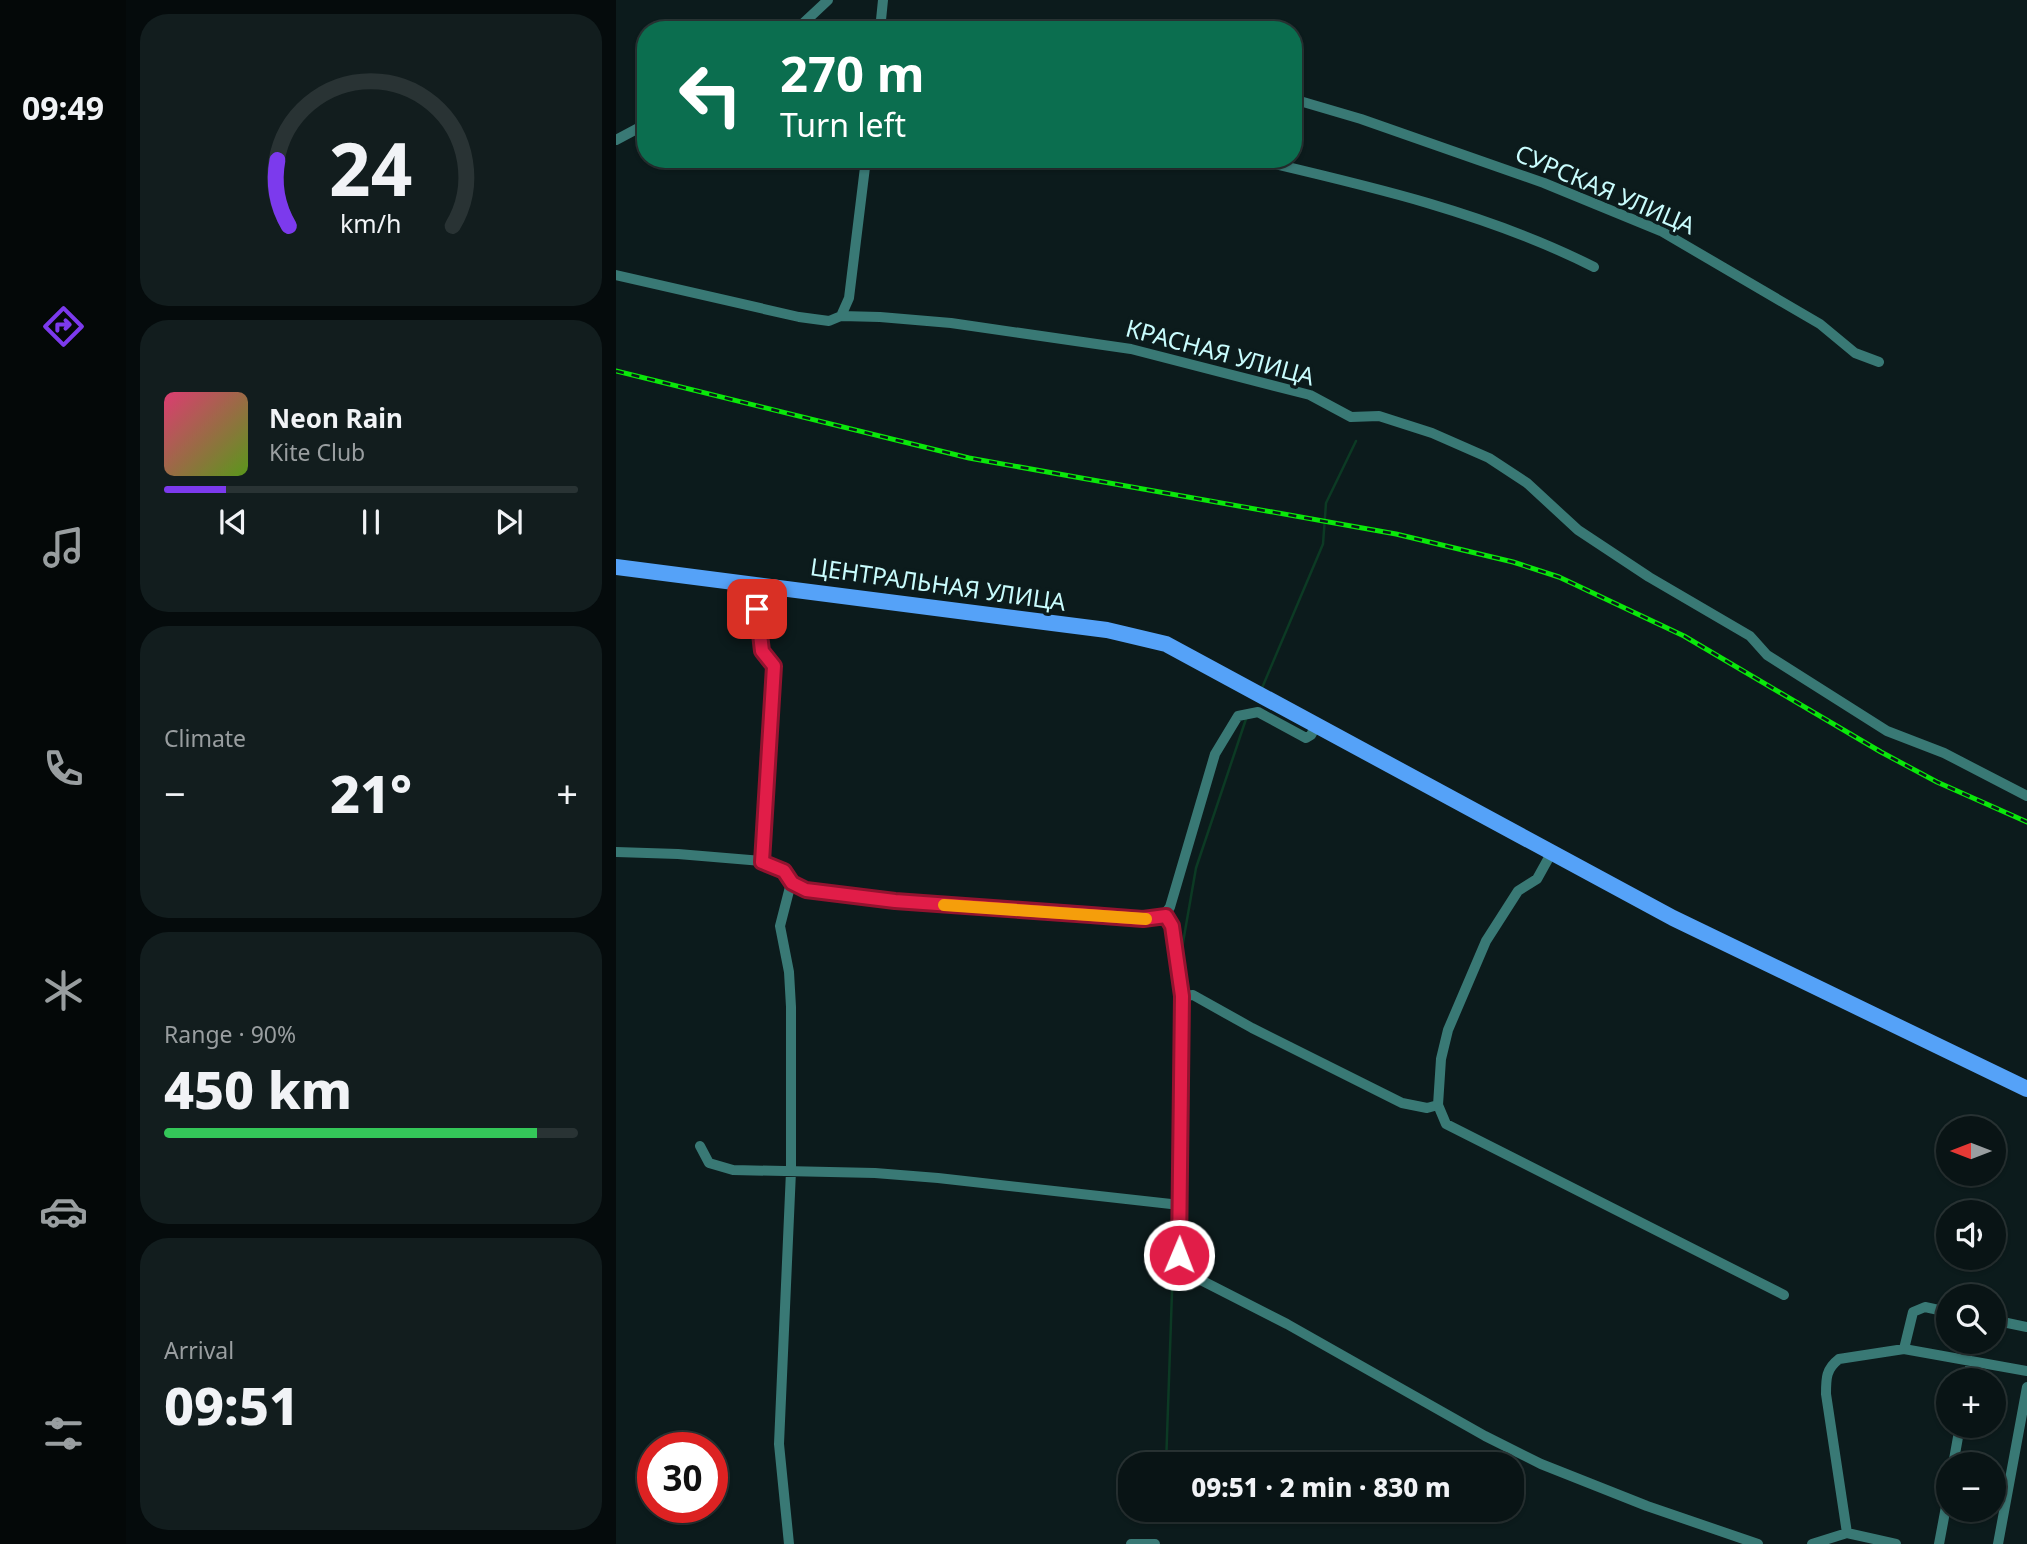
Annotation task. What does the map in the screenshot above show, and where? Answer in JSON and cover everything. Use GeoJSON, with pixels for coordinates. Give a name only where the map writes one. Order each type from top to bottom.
{"type":"FeatureCollection","features":[{"type":"Feature","properties":{"kind":"main road","name":"ЦЕНТРАЛЬНАЯ УЛИЦА"},"geometry":{"type":"LineString","coordinates":[[616,567],[1140,636],[1189,653],[1673,918],[2027,1089]]}},
{"type":"Feature","properties":{"kind":"street"},"geometry":{"type":"LineString","coordinates":[[806,21],[828,0]]}},
{"type":"Feature","properties":{"kind":"street"},"geometry":{"type":"LineString","coordinates":[[881,21],[883,0]]}},
{"type":"Feature","properties":{"kind":"street","name":"СУРСКАЯ УЛИЦА"},"geometry":{"type":"LineString","coordinates":[[1302,102],[1361,118],[1544,183],[1661,231],[1819,324],[1854,353],[1879,362]]}},
{"type":"Feature","properties":{"kind":"street"},"geometry":{"type":"LineString","coordinates":[[616,139],[637,128]]}},
{"type":"Feature","properties":{"kind":"street"},"geometry":{"type":"LineString","coordinates":[[841,316],[849,298],[865,168]]}},
{"type":"Feature","properties":{"kind":"street"},"geometry":{"type":"LineString","coordinates":[[1291,168],[1381,189],[1485,221],[1556,248],[1594,267]]}},
{"type":"Feature","properties":{"kind":"street","name":"КРАСНАЯ УЛИЦА"},"geometry":{"type":"LineString","coordinates":[[616,275],[799,317],[829,321],[841,316],[951,323],[1131,349],[1310,395],[1351,417],[1379,416],[1432,433],[1489,458],[1527,483],[1577,530],[1649,578],[1750,636],[1767,654],[1887,731],[1944,753],[2027,796]]}},
{"type":"Feature","properties":{"kind":"street"},"geometry":{"type":"LineString","coordinates":[[748,583],[757,609],[762,651],[774,666],[762,862]]}},
{"type":"Feature","properties":{"kind":"street"},"geometry":{"type":"LineString","coordinates":[[1317,724],[1311,735],[1306,737],[1258,712],[1238,716],[1215,754],[1166,916],[1172,926],[1182,996],[1179,1255],[1189,1274],[1287,1324],[1485,1436],[1541,1464],[1647,1506],[1758,1544]]}},
{"type":"Feature","properties":{"kind":"street"},"geometry":{"type":"LineString","coordinates":[[616,852],[678,854],[762,862],[784,871],[792,883],[806,890],[895,901],[1143,919],[1166,916]]}},
{"type":"Feature","properties":{"kind":"street"},"geometry":{"type":"LineString","coordinates":[[1552,852],[1537,880],[1518,891],[1504,910],[1482,951],[1448,1030],[1441,1059],[1438,1105],[1446,1124],[1784,1295]]}},
{"type":"Feature","properties":{"kind":"street"},"geometry":{"type":"LineString","coordinates":[[789,1544],[779,1444],[791,1171],[790,995],[780,926],[792,883]]}},
{"type":"Feature","properties":{"kind":"street"},"geometry":{"type":"LineString","coordinates":[[1182,996],[1193,995],[1402,1103],[1427,1108],[1438,1105]]}},
{"type":"Feature","properties":{"kind":"street"},"geometry":{"type":"LineString","coordinates":[[700,1146],[704,1158],[721,1168],[929,1177],[1180,1205]]}},
{"type":"Feature","properties":{"kind":"street"},"geometry":{"type":"LineString","coordinates":[[1904,1349],[1913,1312],[1926,1307],[1936,1309]]}},
{"type":"Feature","properties":{"kind":"street"},"geometry":{"type":"LineString","coordinates":[[2006,1323],[2027,1327]]}},
{"type":"Feature","properties":{"kind":"street"},"geometry":{"type":"LineString","coordinates":[[1847,1533],[1826,1394],[1826,1373],[1839,1359],[1904,1349],[2027,1371]]}},
{"type":"Feature","properties":{"kind":"street"},"geometry":{"type":"LineString","coordinates":[[1970,1368],[1971,1361]]}},
{"type":"Feature","properties":{"kind":"street"},"geometry":{"type":"LineString","coordinates":[[1998,1544],[2027,1387]]}},
{"type":"Feature","properties":{"kind":"street"},"geometry":{"type":"LineString","coordinates":[[1940,1544],[1944,1522]]}},
{"type":"Feature","properties":{"kind":"street"},"geometry":{"type":"LineString","coordinates":[[1812,1544],[1847,1533],[1896,1544]]}},
{"type":"Feature","properties":{"kind":"street"},"geometry":{"type":"LineString","coordinates":[[1131,1544],[1155,1544]]}},
{"type":"Feature","properties":{"kind":"waterway"},"geometry":{"type":"LineString","coordinates":[[1262,688],[1323,544],[1326,503],[1356,441]]}},
{"type":"Feature","properties":{"kind":"waterway"},"geometry":{"type":"LineString","coordinates":[[1181,954],[1196,868],[1246,719]]}},
{"type":"Feature","properties":{"kind":"waterway"},"geometry":{"type":"LineString","coordinates":[[1166,1452],[1175,1206]]}},
{"type":"Feature","properties":{"kind":"railway"},"geometry":{"type":"LineString","coordinates":[[616,371],[969,458],[1396,534],[1513,562],[1559,577],[1684,636],[1881,752],[1937,782],[2027,822]]}},
{"type":"Feature","properties":{"kind":"slow traffic"},"geometry":{"type":"LineString","coordinates":[[944,905],[1146,919]]}},
{"type":"Feature","properties":{"kind":"route"},"geometry":{"type":"LineString","coordinates":[[757,609],[762,651],[774,664],[762,862],[784,871],[792,883],[806,890],[881,897],[895,901],[1143,919],[1166,916],[1172,926],[1182,996],[1179,1255]]}}]}
